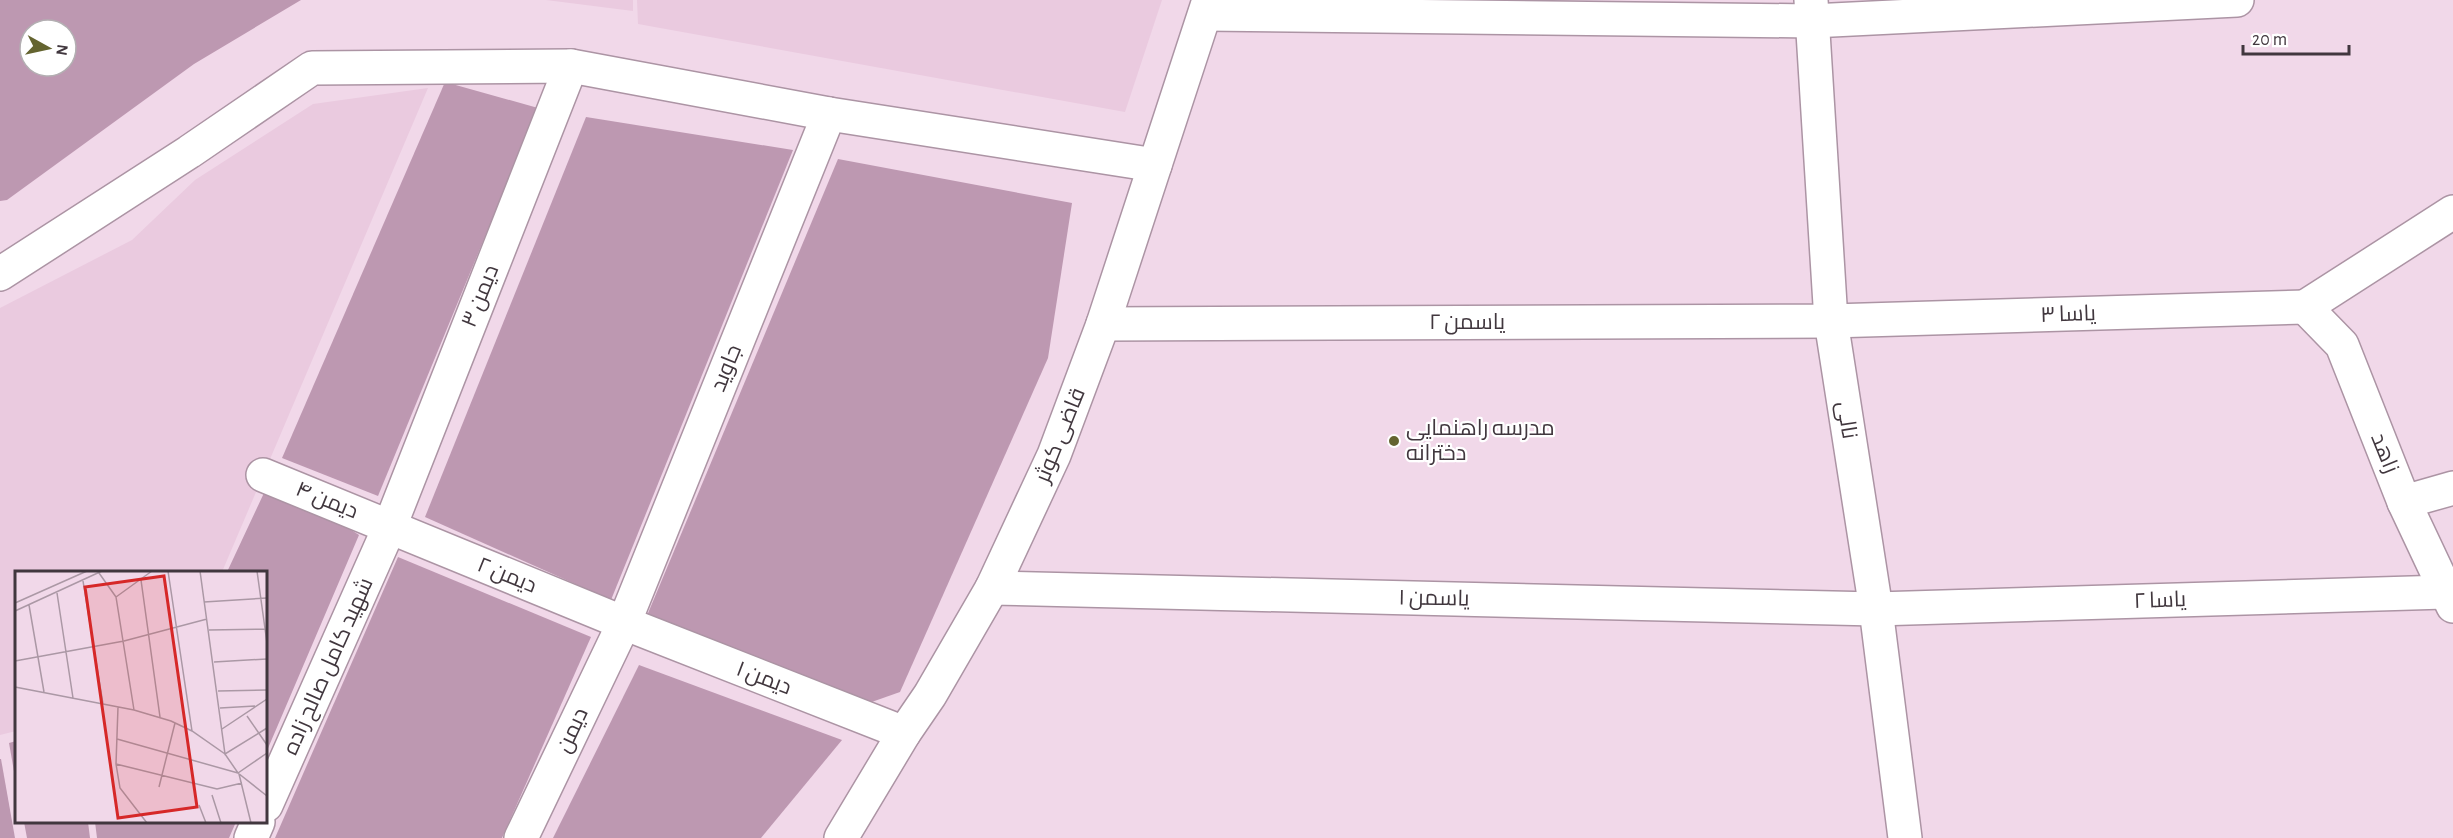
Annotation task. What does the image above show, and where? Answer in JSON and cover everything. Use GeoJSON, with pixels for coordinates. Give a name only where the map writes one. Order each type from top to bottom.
{"type":"FeatureCollection","features":[{"type":"Feature","properties":{"kind":"street"},"geometry":{"type":"LineString","coordinates":[[1207,7],[1812,10],[2237,0]]}},
{"type":"Feature","properties":{"kind":"street","name":"قاضی کوثر"},"geometry":{"type":"LineString","coordinates":[[841,838],[904,733],[930,695],[992,588],[1054,456],[1103,324],[1207,7]]}},
{"type":"Feature","properties":{"kind":"street","name":"نالی"},"geometry":{"type":"LineString","coordinates":[[1812,10],[1831,321],[1876,609],[1905,838]]}},
{"type":"Feature","properties":{"kind":"street"},"geometry":{"type":"LineString","coordinates":[[0,274],[189,152],[312,68],[571,66],[829,114],[1155,165]]}},
{"type":"Feature","properties":{"kind":"street","name":"دیمن ۳"},"geometry":{"type":"LineString","coordinates":[[390,526],[571,66]]}},
{"type":"Feature","properties":{"kind":"street","name":"جاوید"},"geometry":{"type":"LineString","coordinates":[[624,623],[829,114]]}},
{"type":"Feature","properties":{"kind":"street"},"geometry":{"type":"LineString","coordinates":[[2305,307],[2453,212]]}},
{"type":"Feature","properties":{"kind":"street","name":"یاسا ۳"},"geometry":{"type":"LineString","coordinates":[[1831,321],[2305,307]]}},
{"type":"Feature","properties":{"kind":"street","name":"زاهد"},"geometry":{"type":"LineString","coordinates":[[2305,307],[2342,345],[2404,502],[2449,599]]}},
{"type":"Feature","properties":{"kind":"street","name":"یاسمن ۲"},"geometry":{"type":"LineString","coordinates":[[1103,324],[1831,321]]}},
{"type":"Feature","properties":{"kind":"street","name":"دیمن ۴"},"geometry":{"type":"LineString","coordinates":[[263,475],[390,526]]}},
{"type":"Feature","properties":{"kind":"street"},"geometry":{"type":"LineString","coordinates":[[2404,502],[2453,488]]}},
{"type":"Feature","properties":{"kind":"street","name":"دیمن ۲"},"geometry":{"type":"LineString","coordinates":[[390,526],[624,623]]}},
{"type":"Feature","properties":{"kind":"street","name":"شهید کامل صالح زاده"},"geometry":{"type":"LineString","coordinates":[[267,803],[390,526]]}},
{"type":"Feature","properties":{"kind":"street","name":"یاسمن ۱"},"geometry":{"type":"LineString","coordinates":[[992,588],[1876,609]]}},
{"type":"Feature","properties":{"kind":"street","name":"یاسا ۲"},"geometry":{"type":"LineString","coordinates":[[1876,609],[2449,599]]}},
{"type":"Feature","properties":{"kind":"street","name":"دیمن ۱"},"geometry":{"type":"LineString","coordinates":[[624,623],[904,733]]}},
{"type":"Feature","properties":{"kind":"street","name":"دیمن"},"geometry":{"type":"LineString","coordinates":[[521,838],[624,623]]}},
{"type":"Feature","properties":{"kind":"street"},"geometry":{"type":"LineString","coordinates":[[251,838],[258,823]]}},
{"type":"Feature","properties":{"kind":"shaded area"},"geometry":{"type":"Polygon","coordinates":[[[546,0],[633,0],[633,11],[546,0]]]}},
{"type":"Feature","properties":{"kind":"shaded area"},"geometry":{"type":"Polygon","coordinates":[[[637,0],[1162,0],[1125,112],[638,24],[637,0]]]}},
{"type":"Feature","properties":{"kind":"shaded area"},"geometry":{"type":"Polygon","coordinates":[[[428,88],[222,571],[15,571],[15,731],[0,735],[0,308],[132,240],[195,180],[313,104],[428,88]]]}},
{"type":"Feature","properties":{"kind":"building"},"geometry":{"type":"Polygon","coordinates":[[[0,0],[301,0],[194,64],[7,200],[0,201],[0,0]]]}},
{"type":"Feature","properties":{"kind":"building"},"geometry":{"type":"Polygon","coordinates":[[[445,82],[538,108],[378,496],[282,458],[445,82]]]}},
{"type":"Feature","properties":{"kind":"building"},"geometry":{"type":"Polygon","coordinates":[[[586,117],[793,150],[611,600],[425,517],[586,117]]]}},
{"type":"Feature","properties":{"kind":"building"},"geometry":{"type":"Polygon","coordinates":[[[838,159],[1072,203],[1048,358],[900,692],[866,704],[646,618],[838,159]]]}},
{"type":"Feature","properties":{"kind":"building"},"geometry":{"type":"Polygon","coordinates":[[[271,478],[359,535],[267,751],[267,571],[227,571],[271,478]]]}},
{"type":"Feature","properties":{"kind":"building"},"geometry":{"type":"Polygon","coordinates":[[[398,557],[591,637],[502,838],[275,838],[398,557]]]}},
{"type":"Feature","properties":{"kind":"building"},"geometry":{"type":"Polygon","coordinates":[[[639,665],[842,740],[761,838],[553,838],[639,665]]]}},
{"type":"Feature","properties":{"kind":"building"},"geometry":{"type":"Polygon","coordinates":[[[15,741],[15,777],[9,743],[15,741]]]}},
{"type":"Feature","properties":{"kind":"building"},"geometry":{"type":"Polygon","coordinates":[[[1,759],[15,838],[0,838],[1,759]]]}},
{"type":"Feature","properties":{"kind":"building"},"geometry":{"type":"Polygon","coordinates":[[[24,823],[88,823],[90,838],[27,838],[24,823]]]}},
{"type":"Feature","properties":{"kind":"building"},"geometry":{"type":"Polygon","coordinates":[[[95,823],[236,823],[229,838],[97,838],[95,823]]]}},
{"type":"Feature","properties":{"kind":"place","name":"مدرسه راهنمایی دخترانه"},"geometry":{"type":"Point","coordinates":[1394,441]}}]}
